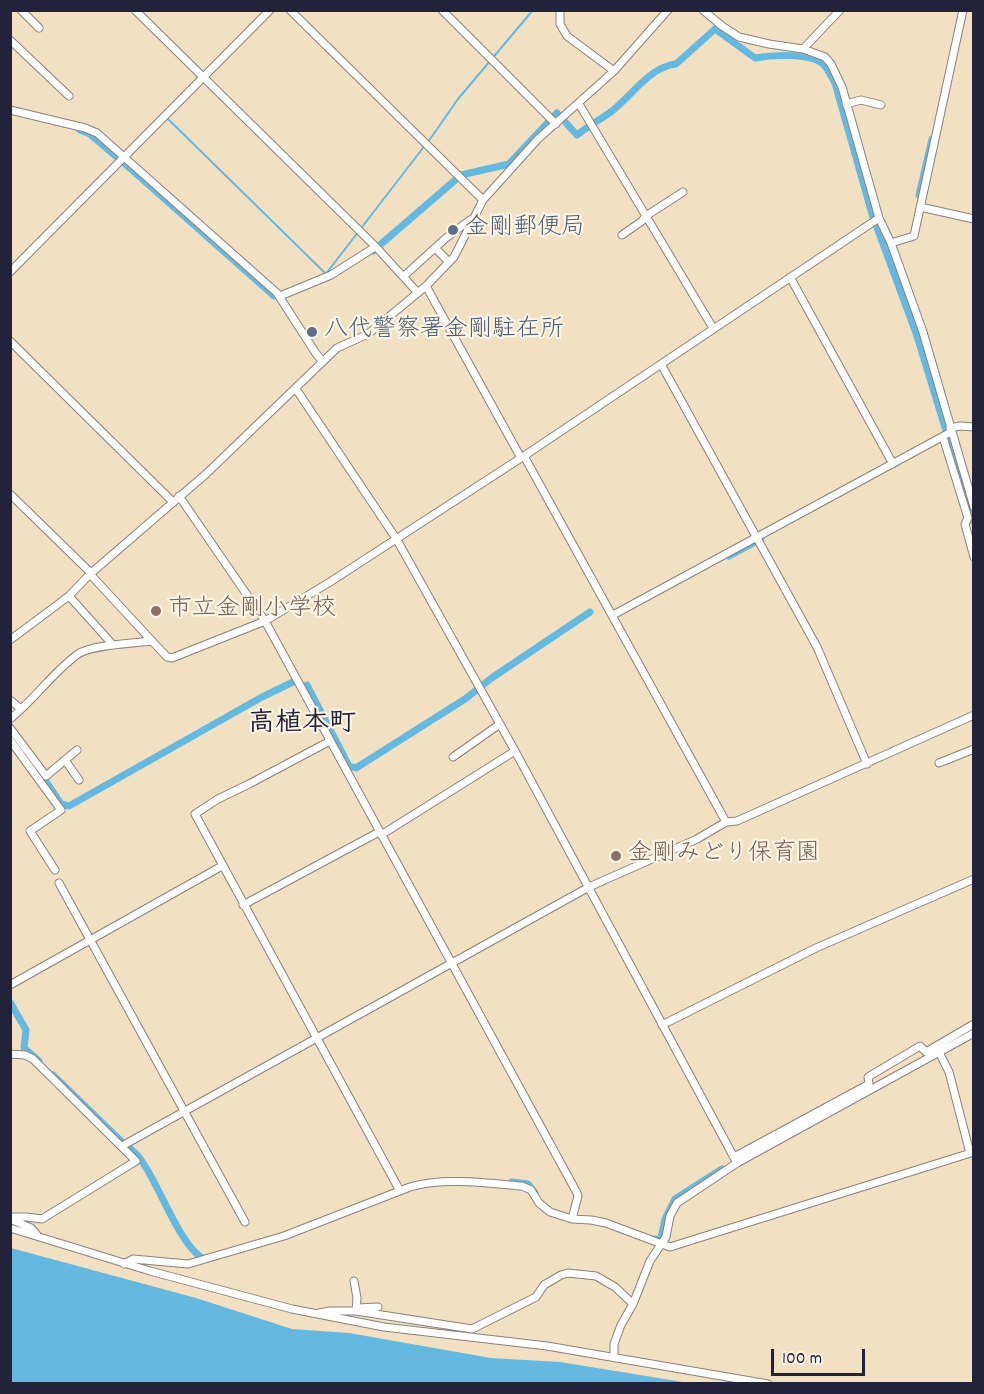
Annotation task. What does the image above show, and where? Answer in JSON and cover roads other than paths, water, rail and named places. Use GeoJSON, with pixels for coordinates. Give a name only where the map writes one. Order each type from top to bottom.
{"type":"FeatureCollection","features":[{"type":"Feature","properties":{"kind":"street"},"geometry":{"type":"LineString","coordinates":[[21,10],[39,28]]}},
{"type":"Feature","properties":{"kind":"street"},"geometry":{"type":"LineString","coordinates":[[135,10],[359,230],[418,293]]}},
{"type":"Feature","properties":{"kind":"street"},"geometry":{"type":"LineString","coordinates":[[10,272],[270,10]]}},
{"type":"Feature","properties":{"kind":"street"},"geometry":{"type":"LineString","coordinates":[[290,10],[483,200]]}},
{"type":"Feature","properties":{"kind":"street"},"geometry":{"type":"LineString","coordinates":[[442,10],[557,123]]}},
{"type":"Feature","properties":{"kind":"street"},"geometry":{"type":"LineString","coordinates":[[561,10],[560,24],[567,36],[614,71]]}},
{"type":"Feature","properties":{"kind":"street"},"geometry":{"type":"LineString","coordinates":[[10,640],[69,596],[206,474],[337,348],[368,334],[426,286],[449,262],[483,200],[538,139],[614,71],[668,10]]}},
{"type":"Feature","properties":{"kind":"street"},"geometry":{"type":"LineString","coordinates":[[703,10],[739,37],[803,49],[825,57],[831,64],[846,104],[876,219],[891,243],[925,341],[974,507]]}},
{"type":"Feature","properties":{"kind":"street"},"geometry":{"type":"LineString","coordinates":[[803,49],[840,10]]}},
{"type":"Feature","properties":{"kind":"street"},"geometry":{"type":"LineString","coordinates":[[891,243],[914,236],[963,10]]}},
{"type":"Feature","properties":{"kind":"street"},"geometry":{"type":"LineString","coordinates":[[10,40],[69,96]]}},
{"type":"Feature","properties":{"kind":"street"},"geometry":{"type":"LineString","coordinates":[[846,104],[861,100],[881,105]]}},
{"type":"Feature","properties":{"kind":"street"},"geometry":{"type":"LineString","coordinates":[[579,104],[713,328]]}},
{"type":"Feature","properties":{"kind":"street"},"geometry":{"type":"LineString","coordinates":[[10,110],[97,133],[280,296],[322,361]]}},
{"type":"Feature","properties":{"kind":"street"},"geometry":{"type":"LineString","coordinates":[[622,235],[683,192]]}},
{"type":"Feature","properties":{"kind":"street"},"geometry":{"type":"LineString","coordinates":[[920,207],[974,219]]}},
{"type":"Feature","properties":{"kind":"street"},"geometry":{"type":"LineString","coordinates":[[404,276],[472,218]]}},
{"type":"Feature","properties":{"kind":"street"},"geometry":{"type":"LineString","coordinates":[[10,494],[91,574],[167,657],[171,658],[265,621],[397,540],[876,219]]}},
{"type":"Feature","properties":{"kind":"street"},"geometry":{"type":"LineString","coordinates":[[280,296],[331,275],[377,248]]}},
{"type":"Feature","properties":{"kind":"street"},"geometry":{"type":"LineString","coordinates":[[436,249],[449,262]]}},
{"type":"Feature","properties":{"kind":"street"},"geometry":{"type":"LineString","coordinates":[[790,277],[893,464]]}},
{"type":"Feature","properties":{"kind":"street"},"geometry":{"type":"LineString","coordinates":[[426,286],[613,615],[726,822]]}},
{"type":"Feature","properties":{"kind":"street"},"geometry":{"type":"LineString","coordinates":[[10,341],[173,502]]}},
{"type":"Feature","properties":{"kind":"street"},"geometry":{"type":"LineString","coordinates":[[661,364],[818,647],[867,764]]}},
{"type":"Feature","properties":{"kind":"street"},"geometry":{"type":"LineString","coordinates":[[296,389],[397,540],[515,751],[736,1160]]}},
{"type":"Feature","properties":{"kind":"street"},"geometry":{"type":"LineString","coordinates":[[613,615],[759,539],[943,437],[950,430],[960,426],[974,427]]}},
{"type":"Feature","properties":{"kind":"street"},"geometry":{"type":"LineString","coordinates":[[943,437],[968,518],[965,524],[974,557]]}},
{"type":"Feature","properties":{"kind":"street"},"geometry":{"type":"LineString","coordinates":[[179,496],[265,621],[450,964],[577,1193],[572,1219]]}},
{"type":"Feature","properties":{"kind":"street"},"geometry":{"type":"LineString","coordinates":[[69,596],[113,645]]}},
{"type":"Feature","properties":{"kind":"street"},"geometry":{"type":"LineString","coordinates":[[10,719],[79,653],[113,645],[152,641]]}},
{"type":"Feature","properties":{"kind":"street"},"geometry":{"type":"LineString","coordinates":[[10,700],[21,709]]}},
{"type":"Feature","properties":{"kind":"street"},"geometry":{"type":"LineString","coordinates":[[122,1146],[589,887],[697,839],[726,822],[737,820],[867,764],[974,715]]}},
{"type":"Feature","properties":{"kind":"street"},"geometry":{"type":"LineString","coordinates":[[453,757],[500,724]]}},
{"type":"Feature","properties":{"kind":"street"},"geometry":{"type":"LineString","coordinates":[[10,728],[46,776],[77,750]]}},
{"type":"Feature","properties":{"kind":"street"},"geometry":{"type":"LineString","coordinates":[[10,740],[61,810],[30,831],[55,870]]}},
{"type":"Feature","properties":{"kind":"street"},"geometry":{"type":"LineString","coordinates":[[330,741],[218,799],[195,814],[400,1191]]}},
{"type":"Feature","properties":{"kind":"street"},"geometry":{"type":"LineString","coordinates":[[939,763],[974,749]]}},
{"type":"Feature","properties":{"kind":"street"},"geometry":{"type":"LineString","coordinates":[[243,905],[380,834],[515,751]]}},
{"type":"Feature","properties":{"kind":"street"},"geometry":{"type":"LineString","coordinates":[[65,760],[79,780]]}},
{"type":"Feature","properties":{"kind":"street"},"geometry":{"type":"LineString","coordinates":[[10,985],[222,866]]}},
{"type":"Feature","properties":{"kind":"street"},"geometry":{"type":"LineString","coordinates":[[662,1025],[816,948],[974,879]]}},
{"type":"Feature","properties":{"kind":"street"},"geometry":{"type":"LineString","coordinates":[[59,883],[245,1222]]}},
{"type":"Feature","properties":{"kind":"street"},"geometry":{"type":"LineString","coordinates":[[614,1356],[614,1344],[618,1334],[650,1261],[666,1237],[670,1216],[676,1203],[736,1160],[868,1084],[868,1077],[920,1046],[926,1052],[938,1049],[974,1024]]}},
{"type":"Feature","properties":{"kind":"street"},"geometry":{"type":"LineString","coordinates":[[736,1160],[938,1049],[974,1033]]}},
{"type":"Feature","properties":{"kind":"street"},"geometry":{"type":"LineString","coordinates":[[124,1263],[133,1259],[188,1264],[284,1236],[420,1184],[439,1183],[522,1186],[531,1190],[539,1203],[550,1212],[572,1219],[606,1223],[670,1247],[972,1153],[948,1072],[938,1049]]}},
{"type":"Feature","properties":{"kind":"street"},"geometry":{"type":"LineString","coordinates":[[10,1054],[25,1055],[33,1059],[136,1161],[42,1220],[27,1216],[10,1218]]}},
{"type":"Feature","properties":{"kind":"street"},"geometry":{"type":"LineString","coordinates":[[10,1218],[31,1228],[39,1236]]}},
{"type":"Feature","properties":{"kind":"street"},"geometry":{"type":"LineString","coordinates":[[10,1228],[124,1263],[317,1314],[384,1327],[614,1356],[768,1383]]}},
{"type":"Feature","properties":{"kind":"street"},"geometry":{"type":"LineString","coordinates":[[356,1310],[387,1318],[472,1329],[536,1297],[544,1285],[568,1273],[596,1276],[615,1287],[633,1304]]}},
{"type":"Feature","properties":{"kind":"street"},"geometry":{"type":"LineString","coordinates":[[354,1281],[357,1298],[356,1310]]}},
{"type":"Feature","properties":{"kind":"street"},"geometry":{"type":"LineString","coordinates":[[317,1314],[378,1307]]}},
{"type":"Feature","properties":{"kind":"water"},"geometry":{"type":"Polygon","coordinates":[[[11,1248],[196,1298],[292,1329],[349,1333],[491,1358],[560,1362],[689,1383],[11,1383],[11,1248]]]}},
{"type":"Feature","properties":{"kind":"waterway"},"geometry":{"type":"LineString","coordinates":[[325,275],[458,99],[533,10]]}},
{"type":"Feature","properties":{"kind":"waterway"},"geometry":{"type":"LineString","coordinates":[[373,251],[461,175],[509,164],[557,113],[577,135],[616,108],[648,77],[666,66],[676,64],[715,29],[755,58],[771,56],[811,58],[825,66],[835,83],[872,214],[916,333],[974,522]]}},
{"type":"Feature","properties":{"kind":"waterway"},"geometry":{"type":"LineString","coordinates":[[167,118],[325,273]]}},
{"type":"Feature","properties":{"kind":"waterway"},"geometry":{"type":"LineString","coordinates":[[80,130],[90,134],[118,158]]}},
{"type":"Feature","properties":{"kind":"waterway"},"geometry":{"type":"LineString","coordinates":[[919,195],[932,139]]}},
{"type":"Feature","properties":{"kind":"waterway"},"geometry":{"type":"LineString","coordinates":[[124,163],[274,296]]}},
{"type":"Feature","properties":{"kind":"waterway"},"geometry":{"type":"LineString","coordinates":[[729,556],[761,539]]}},
{"type":"Feature","properties":{"kind":"waterway"},"geometry":{"type":"LineString","coordinates":[[307,685],[349,766],[356,768],[465,699],[493,677],[590,612]]}},
{"type":"Feature","properties":{"kind":"waterway"},"geometry":{"type":"LineString","coordinates":[[39,771],[61,804],[69,806],[262,697],[295,681]]}},
{"type":"Feature","properties":{"kind":"waterway"},"geometry":{"type":"LineString","coordinates":[[10,1002],[26,1030],[24,1048],[39,1061]]}},
{"type":"Feature","properties":{"kind":"waterway"},"geometry":{"type":"LineString","coordinates":[[53,1075],[122,1142]]}},
{"type":"Feature","properties":{"kind":"waterway"},"geometry":{"type":"LineString","coordinates":[[128,1146],[140,1158],[148,1171],[187,1242],[204,1259],[208,1258]]}},
{"type":"Feature","properties":{"kind":"waterway"},"geometry":{"type":"LineString","coordinates":[[654,1239],[661,1239],[665,1219],[675,1199],[722,1169]]}},
{"type":"Feature","properties":{"kind":"waterway"},"geometry":{"type":"LineString","coordinates":[[512,1182],[528,1184],[535,1193]]}},
{"type":"Feature","properties":{"kind":"place","name":"金剛郵便局"},"geometry":{"type":"Point","coordinates":[453,230]}},
{"type":"Feature","properties":{"kind":"place","name":"八代警察署金剛駐在所"},"geometry":{"type":"Point","coordinates":[312,332]}},
{"type":"Feature","properties":{"kind":"place","name":"市立金剛小学校"},"geometry":{"type":"Point","coordinates":[156,611]}},
{"type":"Feature","properties":{"kind":"place","name":"金剛みどり保育園"},"geometry":{"type":"Point","coordinates":[616,856]}},
{"type":"Feature","properties":{"kind":"district","name":"高植本町"},"geometry":{"type":"Point","coordinates":[302,726]}}]}
